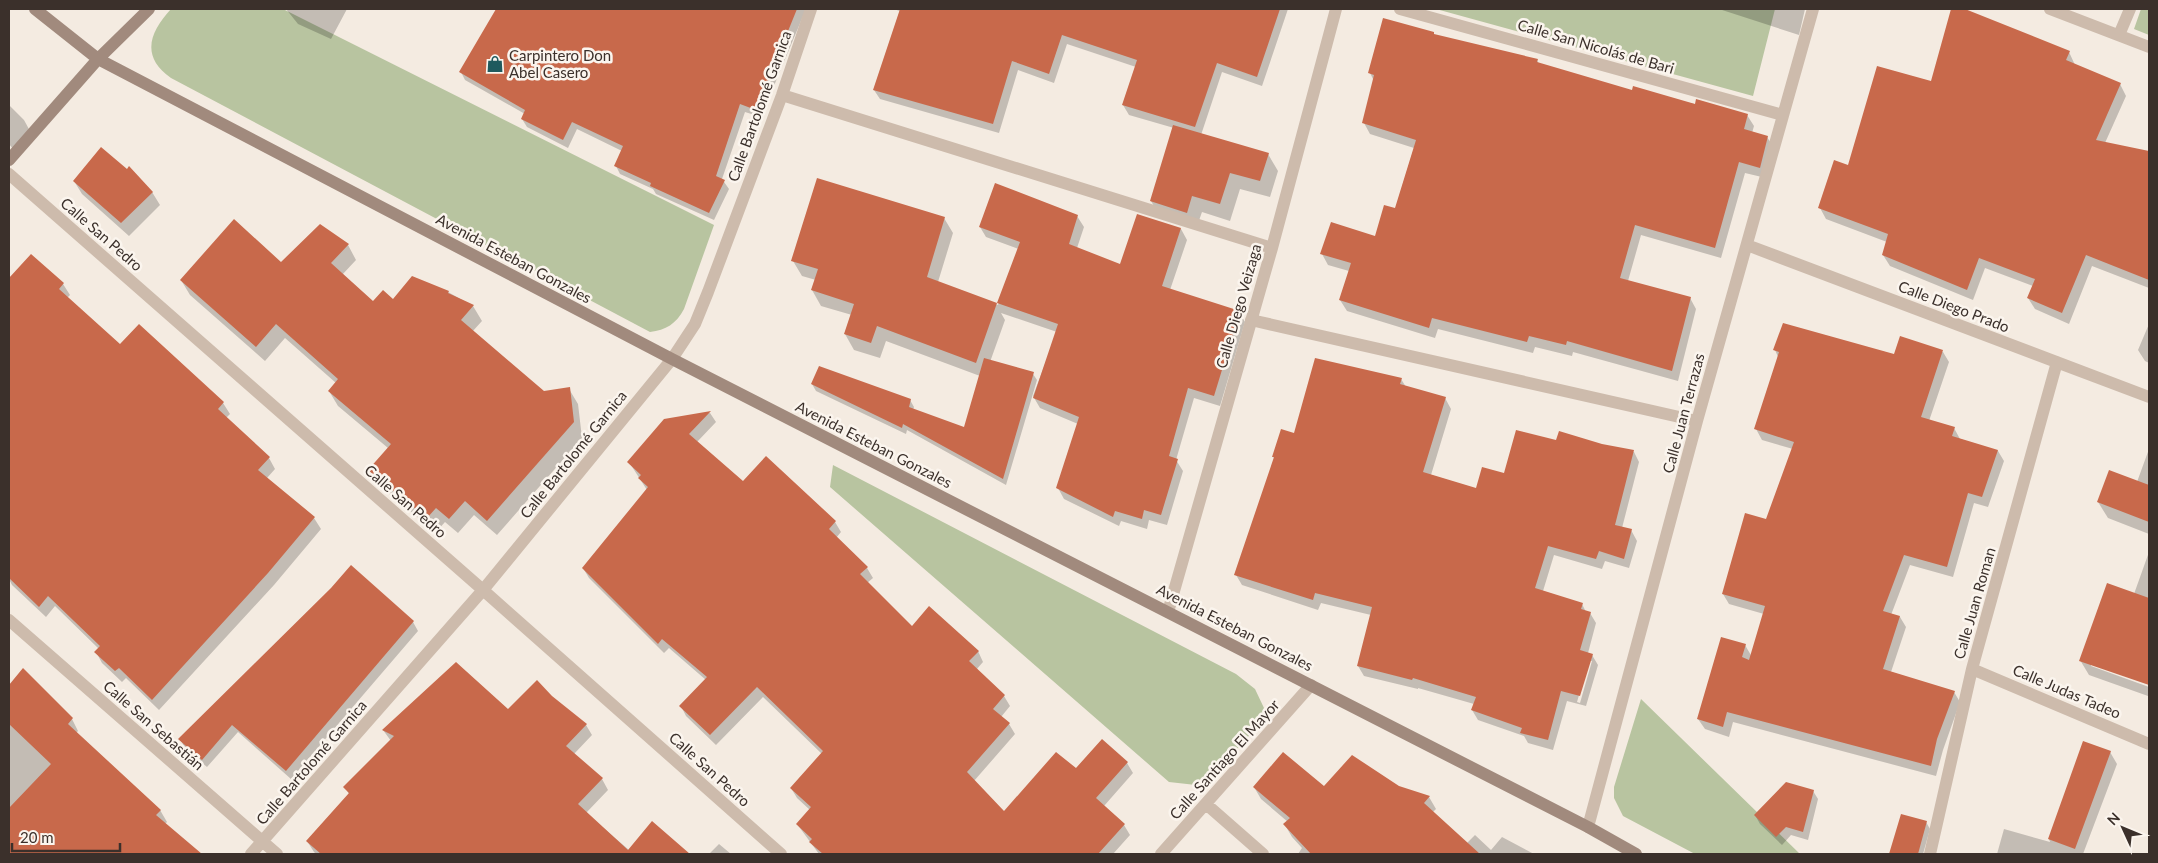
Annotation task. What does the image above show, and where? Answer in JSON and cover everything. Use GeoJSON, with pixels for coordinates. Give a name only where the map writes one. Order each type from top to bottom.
{"type":"FeatureCollection","features":[{"type":"Feature","properties":{"kind":"street","name":"Avenida Esteban Gonzales"},"geometry":{"type":"LineString","coordinates":[[35,9],[98,59],[672,359],[1588,827],[1636,854]]}},
{"type":"Feature","properties":{"kind":"street"},"geometry":{"type":"LineString","coordinates":[[9,160],[98,59],[149,9]]}},
{"type":"Feature","properties":{"kind":"street","name":"Calle Bartolomé Garnica"},"geometry":{"type":"LineString","coordinates":[[251,854],[484,590],[672,359],[695,324],[782,95],[811,9]]}},
{"type":"Feature","properties":{"kind":"street","name":"Calle Diego Veizaga"},"geometry":{"type":"LineString","coordinates":[[1168,612],[1272,248],[1336,9]]}},
{"type":"Feature","properties":{"kind":"street","name":"Calle San Nicolás de Bari"},"geometry":{"type":"LineString","coordinates":[[1400,9],[1783,115]]}},
{"type":"Feature","properties":{"kind":"street","name":"Calle Juan Terrazas"},"geometry":{"type":"LineString","coordinates":[[1588,827],[1697,421],[1813,9]]}},
{"type":"Feature","properties":{"kind":"street"},"geometry":{"type":"LineString","coordinates":[[2050,9],[2149,47]]}},
{"type":"Feature","properties":{"kind":"street"},"geometry":{"type":"LineString","coordinates":[[2119,35],[2130,9]]}},
{"type":"Feature","properties":{"kind":"street"},"geometry":{"type":"LineString","coordinates":[[782,95],[1272,248]]}},
{"type":"Feature","properties":{"kind":"street","name":"Calle San Pedro"},"geometry":{"type":"LineString","coordinates":[[9,174],[484,590],[781,854]]}},
{"type":"Feature","properties":{"kind":"street","name":"Calle Diego Prado"},"geometry":{"type":"LineString","coordinates":[[1746,245],[2149,396]]}},
{"type":"Feature","properties":{"kind":"street"},"geometry":{"type":"LineString","coordinates":[[1251,320],[1697,421]]}},
{"type":"Feature","properties":{"kind":"street","name":"Calle Juan Roman"},"geometry":{"type":"LineString","coordinates":[[1930,854],[1972,669],[2057,362]]}},
{"type":"Feature","properties":{"kind":"street","name":"Calle San Sebastián"},"geometry":{"type":"LineString","coordinates":[[9,620],[277,854]]}},
{"type":"Feature","properties":{"kind":"street","name":"Calle Judas Tadeo"},"geometry":{"type":"LineString","coordinates":[[1972,669],[2149,744]]}},
{"type":"Feature","properties":{"kind":"street","name":"Calle Santiago El Mayor"},"geometry":{"type":"LineString","coordinates":[[1161,854],[1311,685]]}},
{"type":"Feature","properties":{"kind":"street"},"geometry":{"type":"LineString","coordinates":[[1206,804],[1263,854]]}},
{"type":"Feature","properties":{"kind":"green space"},"geometry":{"type":"Polygon","coordinates":[[[171,9],[283,9],[714,225],[684,309],[678,319],[670,325],[661,330],[650,332],[171,78],[161,70],[155,61],[152,53],[152,44],[158,26],[171,9]]]}},
{"type":"Feature","properties":{"kind":"green space"},"geometry":{"type":"Polygon","coordinates":[[[1436,9],[1775,9],[1753,96],[1436,9]]]}},
{"type":"Feature","properties":{"kind":"green space"},"geometry":{"type":"Polygon","coordinates":[[[2141,9],[2149,9],[2149,35],[2134,29],[2141,9]]]}},
{"type":"Feature","properties":{"kind":"green space"},"geometry":{"type":"Polygon","coordinates":[[[833,465],[1236,674],[1255,689],[1264,708],[1260,723],[1205,786],[1169,782],[830,487],[833,465]]]}},
{"type":"Feature","properties":{"kind":"green space"},"geometry":{"type":"Polygon","coordinates":[[[1641,699],[1800,854],[1695,854],[1623,816],[1614,798],[1614,787],[1641,699]]]}},
{"type":"Feature","properties":{"kind":"building"},"geometry":{"type":"Polygon","coordinates":[[[496,9],[797,9],[756,110],[740,104],[716,176],[725,180],[709,213],[650,186],[651,183],[614,166],[623,146],[572,122],[563,140],[521,119],[525,110],[459,72],[496,9]]]}},
{"type":"Feature","properties":{"kind":"building"},"geometry":{"type":"Polygon","coordinates":[[[900,9],[1280,9],[1257,77],[1217,63],[1195,127],[1122,105],[1137,60],[1062,35],[1049,74],[1012,61],[993,124],[873,90],[900,9]]]}},
{"type":"Feature","properties":{"kind":"building"},"geometry":{"type":"Polygon","coordinates":[[[1951,9],[1965,9],[2070,51],[2066,60],[2121,83],[2096,140],[2149,151],[2149,280],[2086,255],[2062,313],[2027,298],[2035,279],[1979,258],[1967,290],[1882,255],[1888,234],[1818,208],[1834,160],[1848,165],[1877,66],[1931,81],[1951,9]]]}},
{"type":"Feature","properties":{"kind":"building"},"geometry":{"type":"Polygon","coordinates":[[[1383,18],[1434,32],[1434,34],[1538,59],[1537,62],[1632,90],[1633,86],[1695,104],[1696,99],[1748,114],[1744,129],[1768,136],[1760,168],[1739,162],[1715,248],[1635,225],[1620,278],[1691,297],[1672,371],[1567,341],[1566,345],[1529,336],[1527,342],[1432,318],[1429,328],[1339,300],[1351,263],[1320,254],[1331,222],[1375,236],[1384,205],[1395,208],[1416,140],[1362,123],[1374,75],[1368,73],[1383,18]]]}},
{"type":"Feature","properties":{"kind":"building"},"geometry":{"type":"Polygon","coordinates":[[[1173,125],[1269,153],[1260,181],[1230,173],[1220,204],[1192,196],[1187,213],[1150,201],[1173,125]]]}},
{"type":"Feature","properties":{"kind":"building"},"geometry":{"type":"Polygon","coordinates":[[[101,147],[127,169],[129,166],[153,192],[121,223],[73,181],[101,147]]]}},
{"type":"Feature","properties":{"kind":"building"},"geometry":{"type":"Polygon","coordinates":[[[817,178],[945,217],[927,277],[997,303],[976,363],[877,326],[871,343],[844,334],[854,304],[811,290],[818,269],[791,261],[817,178]]]}},
{"type":"Feature","properties":{"kind":"building"},"geometry":{"type":"Polygon","coordinates":[[[995,183],[1078,215],[1069,244],[1120,264],[1137,214],[1181,228],[1162,286],[1240,311],[1214,396],[1188,388],[1169,456],[1178,459],[1161,515],[1144,510],[1142,519],[1115,511],[1113,517],[1056,488],[1079,417],[1033,398],[1058,324],[997,303],[1020,242],[979,227],[995,183]]]}},
{"type":"Feature","properties":{"kind":"building"},"geometry":{"type":"Polygon","coordinates":[[[234,219],[281,262],[320,224],[349,244],[331,263],[373,301],[383,290],[393,299],[412,276],[449,291],[448,293],[474,305],[461,320],[544,391],[570,387],[574,422],[487,521],[465,501],[449,519],[436,508],[427,518],[368,470],[391,444],[328,391],[338,379],[276,324],[256,347],[180,280],[234,219]]]}},
{"type":"Feature","properties":{"kind":"building"},"geometry":{"type":"Polygon","coordinates":[[[31,254],[64,283],[59,289],[120,344],[139,324],[224,402],[218,409],[270,457],[258,470],[315,517],[268,573],[152,700],[119,668],[115,671],[94,652],[100,646],[48,596],[39,607],[9,578],[9,278],[31,254]]]}},
{"type":"Feature","properties":{"kind":"building"},"geometry":{"type":"Polygon","coordinates":[[[1783,323],[1894,354],[1900,336],[1943,350],[1921,417],[1955,427],[1952,436],[1998,450],[1982,497],[1968,493],[1947,567],[1904,555],[1883,611],[1900,616],[1883,669],[1955,691],[1937,739],[1931,766],[1727,712],[1723,727],[1697,719],[1721,637],[1746,644],[1742,657],[1749,660],[1765,606],[1722,594],[1745,513],[1766,519],[1794,442],[1754,429],[1779,352],[1773,350],[1783,323]]]}},
{"type":"Feature","properties":{"kind":"building"},"geometry":{"type":"Polygon","coordinates":[[[984,358],[1034,372],[1003,479],[903,424],[902,428],[811,384],[819,366],[911,399],[909,407],[964,427],[984,358]]]}},
{"type":"Feature","properties":{"kind":"building"},"geometry":{"type":"Polygon","coordinates":[[[1315,358],[1402,378],[1400,384],[1446,397],[1423,472],[1476,488],[1482,467],[1504,473],[1516,430],[1556,440],[1559,431],[1602,444],[1634,450],[1615,525],[1632,529],[1624,559],[1599,551],[1596,559],[1548,546],[1535,588],[1583,603],[1581,609],[1591,612],[1580,650],[1593,654],[1580,696],[1561,691],[1548,740],[1520,733],[1522,728],[1471,710],[1476,697],[1413,678],[1412,680],[1357,666],[1372,607],[1315,593],[1313,600],[1234,575],[1274,457],[1272,457],[1281,429],[1294,433],[1315,358]]]}},
{"type":"Feature","properties":{"kind":"building"},"geometry":{"type":"Polygon","coordinates":[[[711,411],[689,434],[743,481],[766,456],[836,521],[829,529],[868,567],[860,574],[912,626],[929,606],[979,651],[969,661],[1005,695],[993,709],[1010,723],[967,772],[1004,811],[1056,752],[1076,768],[1102,739],[1128,762],[1096,798],[1125,824],[1098,854],[823,854],[809,842],[812,839],[796,824],[811,807],[790,788],[823,751],[757,687],[710,735],[679,706],[707,677],[662,639],[658,644],[582,568],[648,487],[638,478],[641,475],[627,462],[664,419],[711,411]]]}},
{"type":"Feature","properties":{"kind":"building"},"geometry":{"type":"Polygon","coordinates":[[[2109,470],[2149,485],[2149,522],[2097,502],[2109,470]]]}},
{"type":"Feature","properties":{"kind":"building"},"geometry":{"type":"Polygon","coordinates":[[[351,565],[414,621],[286,771],[232,725],[202,760],[178,739],[331,588],[351,565]]]}},
{"type":"Feature","properties":{"kind":"building"},"geometry":{"type":"Polygon","coordinates":[[[2107,583],[2149,598],[2149,685],[2079,661],[2107,583]]]}},
{"type":"Feature","properties":{"kind":"building"},"geometry":{"type":"Polygon","coordinates":[[[456,662],[508,709],[537,680],[552,696],[587,724],[566,746],[603,778],[578,804],[628,850],[652,821],[690,854],[321,854],[306,841],[349,793],[343,787],[394,736],[382,730],[456,662]]]}},
{"type":"Feature","properties":{"kind":"building"},"geometry":{"type":"Polygon","coordinates":[[[23,668],[73,718],[68,724],[161,810],[156,815],[202,854],[9,854],[9,808],[51,764],[9,724],[9,685],[23,668]]]}},
{"type":"Feature","properties":{"kind":"building"},"geometry":{"type":"Polygon","coordinates":[[[2083,741],[2111,751],[2075,849],[2048,839],[2083,741]]]}},
{"type":"Feature","properties":{"kind":"building"},"geometry":{"type":"Polygon","coordinates":[[[1283,752],[1324,786],[1352,755],[1399,786],[1430,796],[1424,803],[1480,854],[1311,854],[1283,824],[1290,818],[1253,787],[1283,752]]]}},
{"type":"Feature","properties":{"kind":"building"},"geometry":{"type":"Polygon","coordinates":[[[1786,782],[1814,790],[1803,832],[1786,827],[1776,837],[1754,815],[1786,782]]]}},
{"type":"Feature","properties":{"kind":"building"},"geometry":{"type":"Polygon","coordinates":[[[1901,814],[1927,821],[1918,854],[1889,854],[1901,814]]]}},
{"type":"Feature","properties":{"kind":"place","name":"Carpintero Don Abel Casero"},"geometry":{"type":"Point","coordinates":[495,64]}}]}
